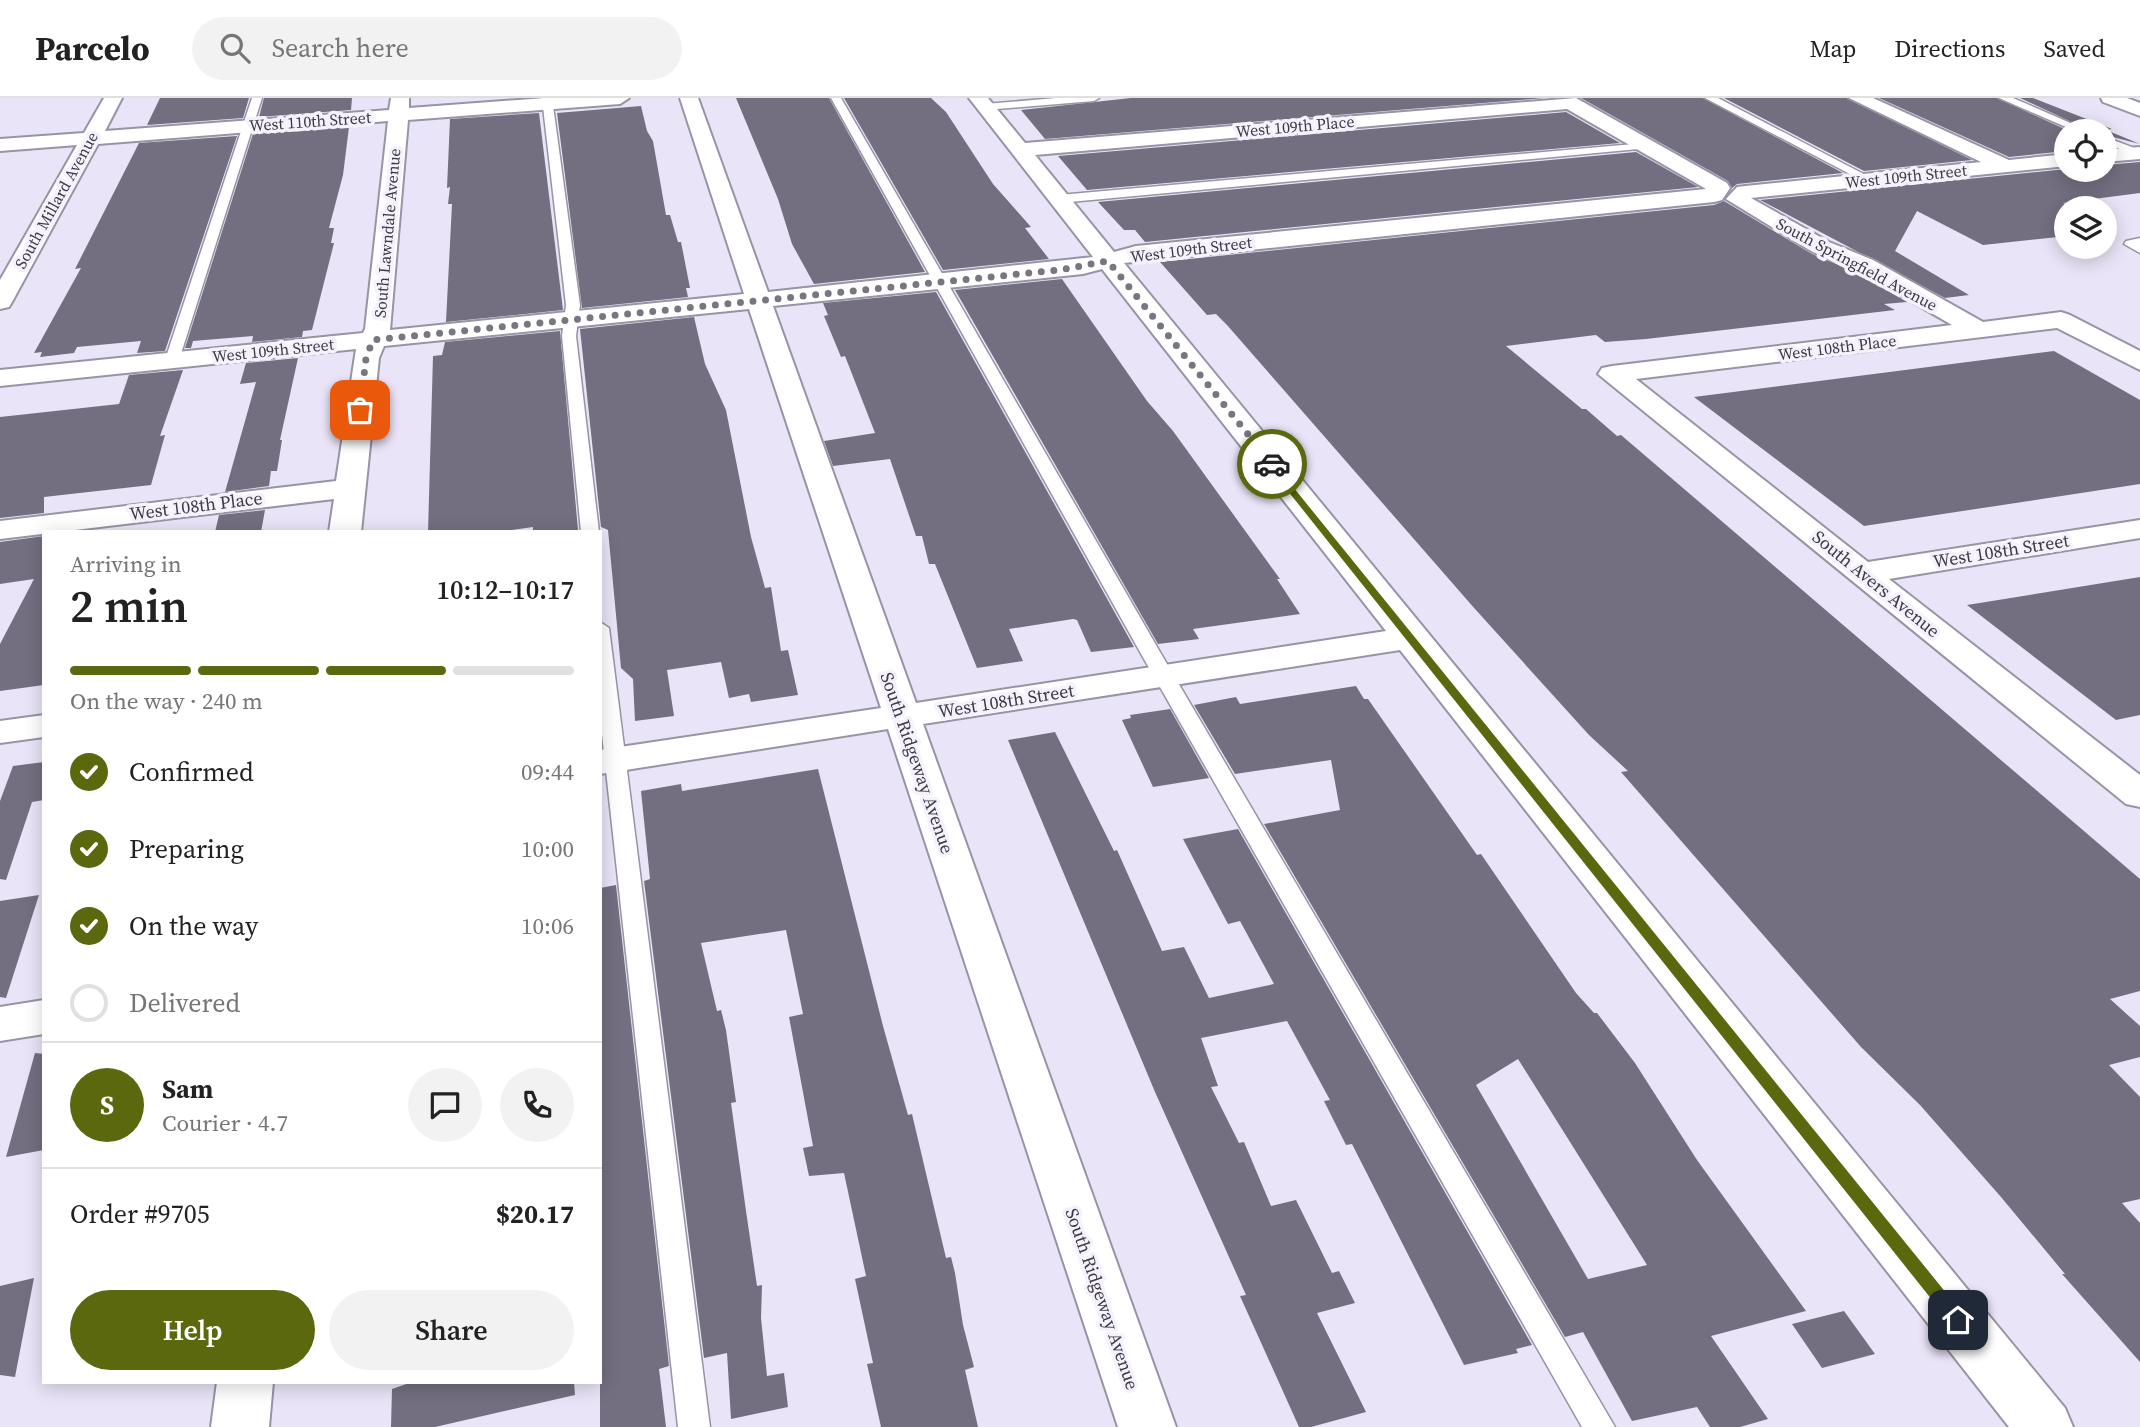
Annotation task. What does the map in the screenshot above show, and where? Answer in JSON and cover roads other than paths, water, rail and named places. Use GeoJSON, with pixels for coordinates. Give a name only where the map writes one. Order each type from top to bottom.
{"type":"FeatureCollection","features":[{"type":"Feature","properties":{"kind":"street","name":"South Millard Avenue"},"geometry":{"type":"LineString","coordinates":[[0,302],[113,98]]}},
{"type":"Feature","properties":{"kind":"street","name":"West 110th Street"},"geometry":{"type":"LineString","coordinates":[[0,145],[248,126],[399,106],[620,98]]}},
{"type":"Feature","properties":{"kind":"street","name":"South Ridgeway Avenue"},"geometry":{"type":"LineString","coordinates":[[689,98],[1147,1427]]}},
{"type":"Feature","properties":{"kind":"street"},"geometry":{"type":"LineString","coordinates":[[1858,98],[2006,166]]}},
{"type":"Feature","properties":{"kind":"street"},"geometry":{"type":"LineString","coordinates":[[2110,98],[2140,110]]}},
{"type":"Feature","properties":{"kind":"street","name":"South Springfield Avenue"},"geometry":{"type":"LineString","coordinates":[[1566,101],[1821,247],[1865,265],[1978,329]]}},
{"type":"Feature","properties":{"kind":"street","name":"West 109th Place"},"geometry":{"type":"LineString","coordinates":[[1020,150],[1566,101]]}},
{"type":"Feature","properties":{"kind":"street"},"geometry":{"type":"LineString","coordinates":[[982,102],[2044,1427]]}},
{"type":"Feature","properties":{"kind":"street","name":"South Lawndale Avenue"},"geometry":{"type":"LineString","coordinates":[[345,530],[366,358],[378,329],[399,106]]}},
{"type":"Feature","properties":{"kind":"street"},"geometry":{"type":"LineString","coordinates":[[2117,155],[2138,153]]}},
{"type":"Feature","properties":{"kind":"street","name":"West 109th Street"},"geometry":{"type":"LineString","coordinates":[[0,378],[1083,267],[1136,253],[2054,161]]}},
{"type":"Feature","properties":{"kind":"street","name":"West 108th Place"},"geometry":{"type":"LineString","coordinates":[[1612,374],[2062,320],[2140,362]]}},
{"type":"Feature","properties":{"kind":"street","name":"South Avers Avenue"},"geometry":{"type":"LineString","coordinates":[[1612,374],[2140,795]]}},
{"type":"Feature","properties":{"kind":"street","name":"West 108th Place"},"geometry":{"type":"LineString","coordinates":[[0,530],[351,488]]}},
{"type":"Feature","properties":{"kind":"street","name":"West 108th Street"},"geometry":{"type":"LineString","coordinates":[[1862,573],[2140,529]]}},
{"type":"Feature","properties":{"kind":"street","name":"West 108th Street"},"geometry":{"type":"LineString","coordinates":[[608,761],[1411,638]]}},
{"type":"Feature","properties":{"kind":"street"},"geometry":{"type":"LineString","coordinates":[[0,732],[42,726]]}},
{"type":"Feature","properties":{"kind":"street"},"geometry":{"type":"LineString","coordinates":[[0,1024],[42,1017]]}},
{"type":"Feature","properties":{"kind":"street"},"geometry":{"type":"LineString","coordinates":[[240,1427],[245,1384]]}},
{"type":"Feature","properties":{"kind":"lane"},"geometry":{"type":"LineString","coordinates":[[172,360],[257,98]]}},
{"type":"Feature","properties":{"kind":"lane"},"geometry":{"type":"LineString","coordinates":[[836,98],[938,282],[1599,1427]]}},
{"type":"Feature","properties":{"kind":"lane"},"geometry":{"type":"LineString","coordinates":[[982,102],[1094,98]]}},
{"type":"Feature","properties":{"kind":"lane"},"geometry":{"type":"LineString","coordinates":[[1710,98],[1869,180]]}},
{"type":"Feature","properties":{"kind":"lane"},"geometry":{"type":"LineString","coordinates":[[2004,98],[2055,119]]}},
{"type":"Feature","properties":{"kind":"lane"},"geometry":{"type":"LineString","coordinates":[[547,101],[573,305],[569,336],[590,530]]}},
{"type":"Feature","properties":{"kind":"lane"},"geometry":{"type":"LineString","coordinates":[[2117,145],[2138,153]]}},
{"type":"Feature","properties":{"kind":"lane"},"geometry":{"type":"LineString","coordinates":[[1059,199],[1645,146]]}},
{"type":"Feature","properties":{"kind":"lane"},"geometry":{"type":"LineString","coordinates":[[2140,242],[2130,244],[2140,249]]}},
{"type":"Feature","properties":{"kind":"lane"},"geometry":{"type":"LineString","coordinates":[[602,661],[608,761],[694,1427]]}}]}
